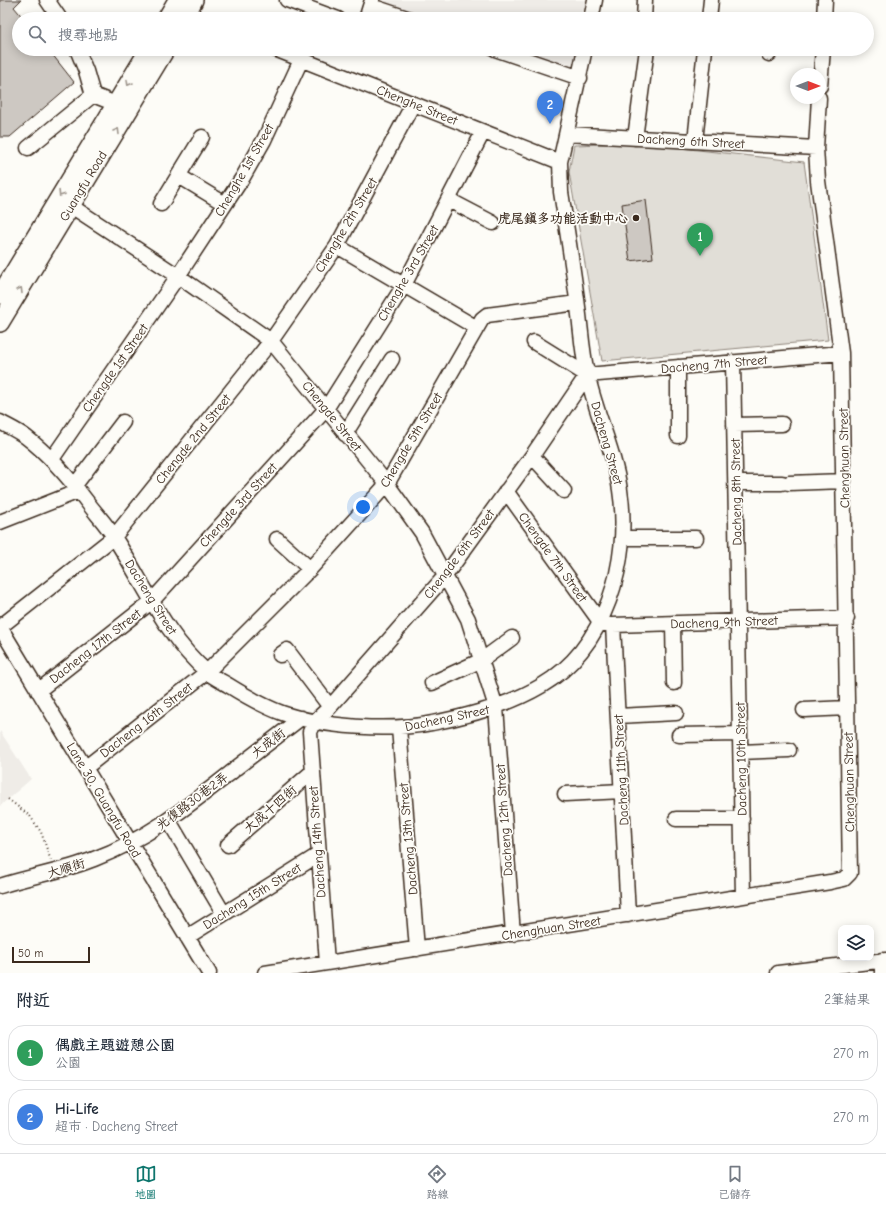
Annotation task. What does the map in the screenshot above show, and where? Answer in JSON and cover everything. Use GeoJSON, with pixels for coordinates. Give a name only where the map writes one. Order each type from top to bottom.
{"type":"FeatureCollection","features":[{"type":"Feature","properties":{"kind":"main road"},"geometry":{"type":"LineString","coordinates":[[170,12],[177,0]]}},
{"type":"Feature","properties":{"kind":"main road","name":"Guangfu Road"},"geometry":{"type":"LineString","coordinates":[[0,295],[145,56]]}},
{"type":"Feature","properties":{"kind":"main road","name":"Guangfu Road"},"geometry":{"type":"LineString","coordinates":[[0,323],[162,56]]}},
{"type":"Feature","properties":{"kind":"street"},"geometry":{"type":"LineString","coordinates":[[47,0],[55,12]]}},
{"type":"Feature","properties":{"kind":"street"},"geometry":{"type":"LineString","coordinates":[[287,0],[319,12]]}},
{"type":"Feature","properties":{"kind":"street"},"geometry":{"type":"LineString","coordinates":[[592,12],[595,0]]}},
{"type":"Feature","properties":{"kind":"street"},"geometry":{"type":"LineString","coordinates":[[644,12],[645,0]]}},
{"type":"Feature","properties":{"kind":"street"},"geometry":{"type":"LineString","coordinates":[[709,12],[711,0]]}},
{"type":"Feature","properties":{"kind":"street"},"geometry":{"type":"LineString","coordinates":[[824,12],[825,0]]}},
{"type":"Feature","properties":{"kind":"street"},"geometry":{"type":"LineString","coordinates":[[372,3],[393,12]]}},
{"type":"Feature","properties":{"kind":"street"},"geometry":{"type":"LineString","coordinates":[[80,56],[93,95]]}},
{"type":"Feature","properties":{"kind":"street","name":"Chenghe Street"},"geometry":{"type":"LineString","coordinates":[[292,56],[560,162]]}},
{"type":"Feature","properties":{"kind":"street"},"geometry":{"type":"LineString","coordinates":[[516,56],[580,78]]}},
{"type":"Feature","properties":{"kind":"street","name":"Dacheng Street"},"geometry":{"type":"LineString","coordinates":[[0,422],[25,436],[52,460],[77,488],[114,537],[151,602],[176,638],[208,672],[242,694],[282,713],[301,718],[315,721],[399,728],[450,719],[496,707],[540,687],[558,674],[607,624],[622,538],[623,511],[620,486],[611,449],[587,375],[561,192],[560,162],[584,56]]}},
{"type":"Feature","properties":{"kind":"street"},"geometry":{"type":"LineString","coordinates":[[635,138],[646,56]]}},
{"type":"Feature","properties":{"kind":"street"},"geometry":{"type":"LineString","coordinates":[[695,141],[704,56]]}},
{"type":"Feature","properties":{"kind":"street"},"geometry":{"type":"LineString","coordinates":[[821,68],[822,56]]}},
{"type":"Feature","properties":{"kind":"street","name":"Chenghe 1st Street"},"geometry":{"type":"LineString","coordinates":[[178,276],[225,204],[264,140],[302,60]]}},
{"type":"Feature","properties":{"kind":"street"},"geometry":{"type":"LineString","coordinates":[[93,95],[116,104]]}},
{"type":"Feature","properties":{"kind":"street"},"geometry":{"type":"LineString","coordinates":[[28,148],[93,95]]}},
{"type":"Feature","properties":{"kind":"street","name":"Chenghe 2th Street"},"geometry":{"type":"LineString","coordinates":[[271,341],[337,246],[413,104]]}},
{"type":"Feature","properties":{"kind":"street","name":"Chenghuan Street"},"geometry":{"type":"LineString","coordinates":[[265,973],[628,916],[844,879],[850,873],[841,354],[836,304],[818,181],[816,148],[819,104]]}},
{"type":"Feature","properties":{"kind":"street","name":"Chenghe 3rd Street"},"geometry":{"type":"LineString","coordinates":[[326,409],[404,285],[483,132]]}},
{"type":"Feature","properties":{"kind":"street","name":"Dacheng 6th Street"},"geometry":{"type":"LineString","coordinates":[[567,134],[816,148]]}},
{"type":"Feature","properties":{"kind":"street"},"geometry":{"type":"LineString","coordinates":[[161,204],[202,136]]}},
{"type":"Feature","properties":{"kind":"street"},"geometry":{"type":"LineString","coordinates":[[179,176],[225,204]]}},
{"type":"Feature","properties":{"kind":"street"},"geometry":{"type":"LineString","coordinates":[[449,200],[492,223]]}},
{"type":"Feature","properties":{"kind":"street","name":"Chengde Street"},"geometry":{"type":"LineString","coordinates":[[71,206],[178,276],[271,341],[386,484],[422,533],[468,619],[496,707]]}},
{"type":"Feature","properties":{"kind":"street"},"geometry":{"type":"LineString","coordinates":[[337,246],[477,328]]}},
{"type":"Feature","properties":{"kind":"street","name":"Chengde 1st Street"},"geometry":{"type":"LineString","coordinates":[[52,460],[178,276]]}},
{"type":"Feature","properties":{"kind":"street","name":"Chengde 5th Street"},"geometry":{"type":"LineString","coordinates":[[208,672],[310,569],[386,484],[482,319],[487,315],[577,304]]}},
{"type":"Feature","properties":{"kind":"street","name":"Chengde 2nd Street"},"geometry":{"type":"LineString","coordinates":[[0,627],[114,537],[271,341]]}},
{"type":"Feature","properties":{"kind":"street"},"geometry":{"type":"LineString","coordinates":[[534,342],[587,375]]}},
{"type":"Feature","properties":{"kind":"street","name":"Dacheng 7th Street"},"geometry":{"type":"LineString","coordinates":[[587,375],[678,366],[841,354]]}},
{"type":"Feature","properties":{"kind":"street"},"geometry":{"type":"LineString","coordinates":[[345,434],[392,359]]}},
{"type":"Feature","properties":{"kind":"street","name":"Dacheng 8th Street"},"geometry":{"type":"LineString","coordinates":[[733,362],[738,622]]}},
{"type":"Feature","properties":{"kind":"street"},"geometry":{"type":"LineString","coordinates":[[678,366],[678,436]]}},
{"type":"Feature","properties":{"kind":"street","name":"Chengde 6th Street"},"geometry":{"type":"LineString","coordinates":[[315,721],[330,707],[445,576],[532,456],[587,375]]}},
{"type":"Feature","properties":{"kind":"street","name":"Chengde 3rd Street"},"geometry":{"type":"LineString","coordinates":[[151,602],[326,409]]}},
{"type":"Feature","properties":{"kind":"street"},"geometry":{"type":"LineString","coordinates":[[0,522],[77,488],[123,422]]}},
{"type":"Feature","properties":{"kind":"street"},"geometry":{"type":"LineString","coordinates":[[734,425],[782,424]]}},
{"type":"Feature","properties":{"kind":"street"},"geometry":{"type":"LineString","coordinates":[[532,456],[564,491]]}},
{"type":"Feature","properties":{"kind":"street"},"geometry":{"type":"LineString","coordinates":[[736,483],[844,481]]}},
{"type":"Feature","properties":{"kind":"street","name":"Chengde 7th Street"},"geometry":{"type":"LineString","coordinates":[[506,491],[607,624]]}},
{"type":"Feature","properties":{"kind":"street"},"geometry":{"type":"LineString","coordinates":[[622,538],[696,538]]}},
{"type":"Feature","properties":{"kind":"street"},"geometry":{"type":"LineString","coordinates":[[277,539],[310,569]]}},
{"type":"Feature","properties":{"kind":"street","name":"Dacheng 17th Street"},"geometry":{"type":"LineString","coordinates":[[38,691],[151,602]]}},
{"type":"Feature","properties":{"kind":"street","name":"Dacheng 9th Street"},"geometry":{"type":"LineString","coordinates":[[607,624],[738,622],[846,618]]}},
{"type":"Feature","properties":{"kind":"street","name":"Dacheng 10th Street"},"geometry":{"type":"LineString","coordinates":[[738,622],[743,896]]}},
{"type":"Feature","properties":{"kind":"street"},"geometry":{"type":"LineString","coordinates":[[673,623],[674,683]]}},
{"type":"Feature","properties":{"kind":"street","name":"Dacheng 11th Street"},"geometry":{"type":"LineString","coordinates":[[607,624],[618,716],[628,916]]}},
{"type":"Feature","properties":{"kind":"street","name":"Lane 30, Guangfu Road"},"geometry":{"type":"LineString","coordinates":[[0,627],[209,973]]}},
{"type":"Feature","properties":{"kind":"street"},"geometry":{"type":"LineString","coordinates":[[432,683],[482,660],[512,638]]}},
{"type":"Feature","properties":{"kind":"street"},"geometry":{"type":"LineString","coordinates":[[280,655],[287,650],[330,707]]}},
{"type":"Feature","properties":{"kind":"street","name":"Dacheng 16th Street"},"geometry":{"type":"LineString","coordinates":[[85,768],[208,672]]}},
{"type":"Feature","properties":{"kind":"street","name":"Dacheng 12th Street"},"geometry":{"type":"LineString","coordinates":[[496,707],[513,934]]}},
{"type":"Feature","properties":{"kind":"street"},"geometry":{"type":"LineString","coordinates":[[804,710],[847,708]]}},
{"type":"Feature","properties":{"kind":"street"},"geometry":{"type":"LineString","coordinates":[[618,716],[676,713]]}},
{"type":"Feature","properties":{"kind":"street","name":"大成街"},"geometry":{"type":"LineString","coordinates":[[234,770],[301,718]]}},
{"type":"Feature","properties":{"kind":"street","name":"Dacheng 14th Street"},"geometry":{"type":"LineString","coordinates":[[315,721],[310,732],[327,963]]}},
{"type":"Feature","properties":{"kind":"street","name":"Dacheng 13th Street"},"geometry":{"type":"LineString","coordinates":[[399,728],[417,949]]}},
{"type":"Feature","properties":{"kind":"street"},"geometry":{"type":"LineString","coordinates":[[679,735],[740,734]]}},
{"type":"Feature","properties":{"kind":"street"},"geometry":{"type":"LineString","coordinates":[[741,752],[789,750]]}},
{"type":"Feature","properties":{"kind":"street","name":"光復路30巷2弄"},"geometry":{"type":"LineString","coordinates":[[130,843],[169,821],[234,770]]}},
{"type":"Feature","properties":{"kind":"street","name":"大成十四街"},"geometry":{"type":"LineString","coordinates":[[228,845],[312,772]]}},
{"type":"Feature","properties":{"kind":"street"},"geometry":{"type":"LineString","coordinates":[[565,794],[622,791]]}},
{"type":"Feature","properties":{"kind":"street"},"geometry":{"type":"LineString","coordinates":[[676,819],[742,819]]}},
{"type":"Feature","properties":{"kind":"street"},"geometry":{"type":"LineString","coordinates":[[169,821],[224,914]]}},
{"type":"Feature","properties":{"kind":"street","name":"大順街"},"geometry":{"type":"LineString","coordinates":[[0,886],[54,872],[94,859],[130,843]]}},
{"type":"Feature","properties":{"kind":"street","name":"Dacheng 15th Street"},"geometry":{"type":"LineString","coordinates":[[187,937],[318,856]]}},
{"type":"Feature","properties":{"kind":"street"},"geometry":{"type":"LineString","coordinates":[[778,973],[846,969],[883,964]]}},
{"type":"Feature","properties":{"kind":"path"},"geometry":{"type":"LineString","coordinates":[[8,799],[30,816],[41,832],[54,872]]}},
{"type":"Feature","properties":{"kind":"shaded area"},"geometry":{"type":"Polygon","coordinates":[[[385,0],[587,0],[584,12],[408,12],[385,4],[385,0]]]}},
{"type":"Feature","properties":{"kind":"shaded area"},"geometry":{"type":"Polygon","coordinates":[[[538,56],[576,56],[574,68],[538,56]]]}},
{"type":"Feature","properties":{"kind":"shaded area"},"geometry":{"type":"Polygon","coordinates":[[[636,143],[804,162],[828,340],[602,361],[569,172],[574,145],[636,143]]]}},
{"type":"Feature","properties":{"kind":"shaded area"},"geometry":{"type":"Polygon","coordinates":[[[0,731],[31,779],[0,806],[0,731]]]}},
{"type":"Feature","properties":{"kind":"building"},"geometry":{"type":"Polygon","coordinates":[[[0,0],[21,0],[14,7],[18,12],[12,12],[12,56],[54,56],[74,82],[10,137],[0,137],[0,0]]]}},
{"type":"Feature","properties":{"kind":"building","name":"虎尾鎮多功能活動中心"},"geometry":{"type":"Polygon","coordinates":[[[646,200],[653,258],[630,261],[622,204],[646,200]]]}},
{"type":"Feature","properties":{"kind":"place","name":"Hi-Life"},"geometry":{"type":"Point","coordinates":[550,124]}},
{"type":"Feature","properties":{"kind":"place","name":"虎尾鎮多功能活動中心"},"geometry":{"type":"Point","coordinates":[636,218]}},
{"type":"Feature","properties":{"kind":"place","name":"偶戲主題遊憩公園"},"geometry":{"type":"Point","coordinates":[700,256]}}]}
